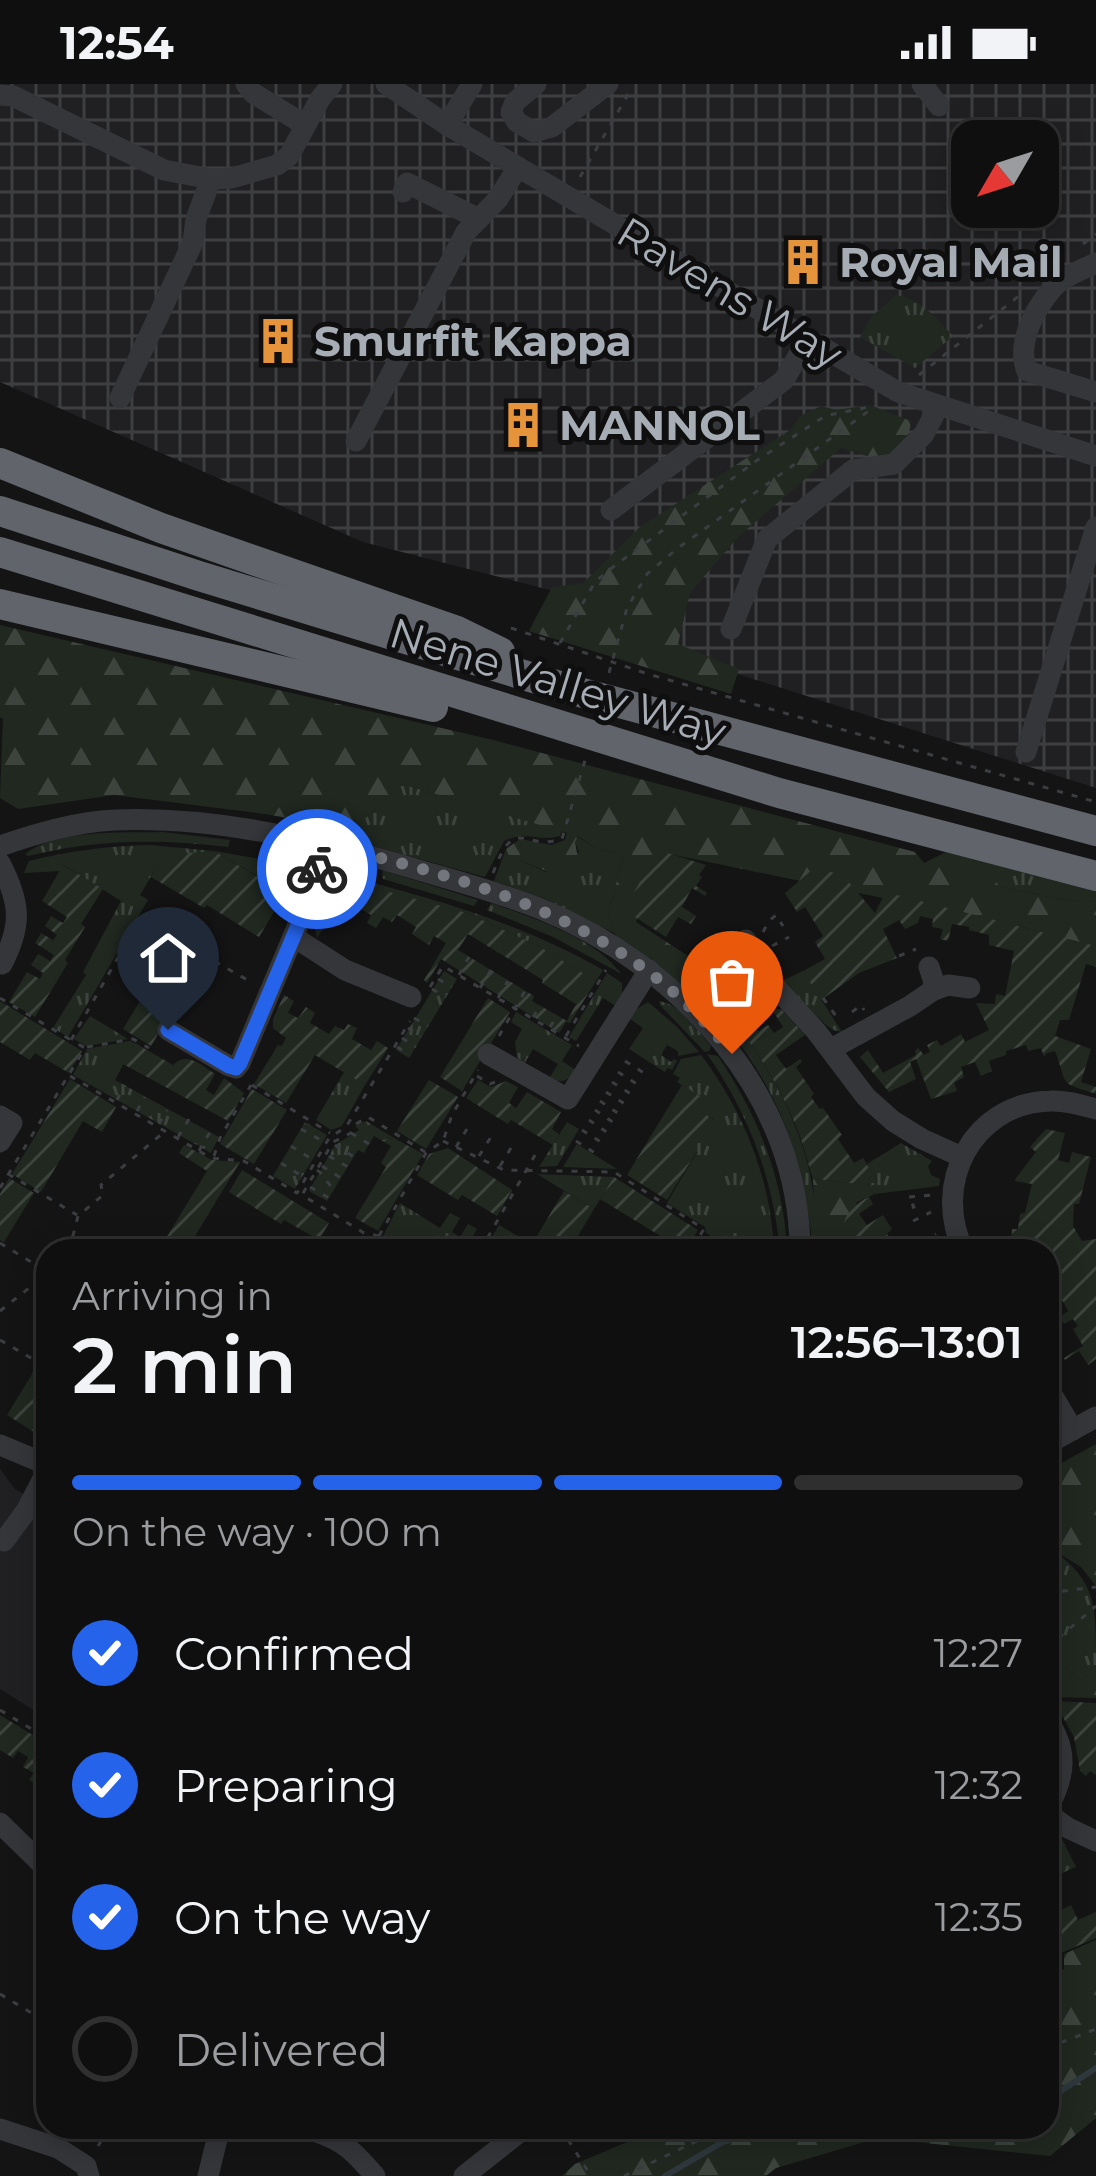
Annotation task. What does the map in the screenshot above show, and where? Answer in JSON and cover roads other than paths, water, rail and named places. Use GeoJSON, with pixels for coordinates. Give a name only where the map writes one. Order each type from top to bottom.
{"type":"FeatureCollection","features":[{"type":"Feature","properties":{"kind":"highway"},"geometry":{"type":"LineString","coordinates":[[0,464],[161,528],[457,631],[586,694]]}},
{"type":"Feature","properties":{"kind":"highway","name":"Nene Valley Way"},"geometry":{"type":"LineString","coordinates":[[0,511],[586,694],[1096,831]]}},
{"type":"Feature","properties":{"kind":"highway","name":"Nene Valley Way"},"geometry":{"type":"LineString","coordinates":[[0,552],[779,794],[1096,876]]}},
{"type":"Feature","properties":{"kind":"highway"},"geometry":{"type":"LineString","coordinates":[[0,604],[439,708],[546,723]]}},
{"type":"Feature","properties":{"kind":"street"},"geometry":{"type":"LineString","coordinates":[[246,84],[304,125]]}},
{"type":"Feature","properties":{"kind":"street"},"geometry":{"type":"LineString","coordinates":[[0,95],[13,96],[164,170],[211,179],[244,175],[277,165],[289,156],[332,84]]}},
{"type":"Feature","properties":{"kind":"street","name":"Ravens Way"},"geometry":{"type":"LineString","coordinates":[[386,84],[447,125],[898,392],[1096,456]]}},
{"type":"Feature","properties":{"kind":"street"},"geometry":{"type":"LineString","coordinates":[[447,125],[472,84]]}},
{"type":"Feature","properties":{"kind":"street"},"geometry":{"type":"LineString","coordinates":[[536,84],[515,102],[512,112],[517,122],[534,132],[552,127],[608,84]]}},
{"type":"Feature","properties":{"kind":"street"},"geometry":{"type":"LineString","coordinates":[[922,84],[939,106]]}},
{"type":"Feature","properties":{"kind":"street"},"geometry":{"type":"LineString","coordinates":[[356,441],[466,232],[498,199],[518,167]]}},
{"type":"Feature","properties":{"kind":"street"},"geometry":{"type":"LineString","coordinates":[[120,398],[193,242],[211,179]]}},
{"type":"Feature","properties":{"kind":"street"},"geometry":{"type":"LineString","coordinates":[[403,192],[407,183],[479,219]]}},
{"type":"Feature","properties":{"kind":"street"},"geometry":{"type":"LineString","coordinates":[[1096,263],[1054,287],[1025,334],[1021,356],[1027,371],[1096,392]]}},
{"type":"Feature","properties":{"kind":"street"},"geometry":{"type":"LineString","coordinates":[[611,510],[784,380],[808,339]]}},
{"type":"Feature","properties":{"kind":"street"},"geometry":{"type":"LineString","coordinates":[[731,629],[767,539],[853,470],[894,464],[923,434],[938,407]]}},
{"type":"Feature","properties":{"kind":"street"},"geometry":{"type":"LineString","coordinates":[[1026,752],[1096,526]]}},
{"type":"Feature","properties":{"kind":"street"},"geometry":{"type":"LineString","coordinates":[[0,845],[63,826],[115,820],[185,822],[322,844],[543,910],[649,970],[696,1010],[729,1050],[753,1084],[785,1157],[799,1239]]}},
{"type":"Feature","properties":{"kind":"street"},"geometry":{"type":"LineString","coordinates":[[168,1030],[236,1068],[272,994],[311,894],[322,844]]}},
{"type":"Feature","properties":{"kind":"street"},"geometry":{"type":"LineString","coordinates":[[0,862],[14,890],[17,912],[16,929],[2,964]]}},
{"type":"Feature","properties":{"kind":"street"},"geometry":{"type":"LineString","coordinates":[[294,937],[345,970],[419,1001]]}},
{"type":"Feature","properties":{"kind":"street"},"geometry":{"type":"LineString","coordinates":[[723,986],[748,969],[757,950],[866,1097],[892,1121],[962,1157]]}},
{"type":"Feature","properties":{"kind":"street"},"geometry":{"type":"LineString","coordinates":[[923,958],[934,982],[932,991]]}},
{"type":"Feature","properties":{"kind":"street"},"geometry":{"type":"LineString","coordinates":[[488,1054],[568,1099],[649,970]]}},
{"type":"Feature","properties":{"kind":"street"},"geometry":{"type":"LineString","coordinates":[[830,1048],[932,991],[947,985],[970,988]]}},
{"type":"Feature","properties":{"kind":"street"},"geometry":{"type":"LineString","coordinates":[[958,1239],[950,1202],[962,1157],[980,1131],[1015,1108],[1049,1101],[1096,1108]]}},
{"type":"Feature","properties":{"kind":"street"},"geometry":{"type":"LineString","coordinates":[[0,1116],[12,1123],[0,1142]]}},
{"type":"Feature","properties":{"kind":"street"},"geometry":{"type":"LineString","coordinates":[[1059,1406],[1073,1430]]}},
{"type":"Feature","properties":{"kind":"street"},"geometry":{"type":"LineString","coordinates":[[1059,1438],[1096,1417]]}},
{"type":"Feature","properties":{"kind":"street"},"geometry":{"type":"LineString","coordinates":[[0,1445],[36,1462]]}},
{"type":"Feature","properties":{"kind":"street"},"geometry":{"type":"LineString","coordinates":[[4,1541],[36,1491]]}},
{"type":"Feature","properties":{"kind":"street"},"geometry":{"type":"LineString","coordinates":[[1059,1742],[1063,1758],[1059,1786]]}},
{"type":"Feature","properties":{"kind":"street"},"geometry":{"type":"LineString","coordinates":[[1059,1820],[1096,1840]]}},
{"type":"Feature","properties":{"kind":"street"},"geometry":{"type":"LineString","coordinates":[[0,1823],[36,1858]]}},
{"type":"Feature","properties":{"kind":"street"},"geometry":{"type":"LineString","coordinates":[[0,2129],[58,2148],[88,2171]]}},
{"type":"Feature","properties":{"kind":"street"},"geometry":{"type":"LineString","coordinates":[[208,2176],[217,2139]]}},
{"type":"Feature","properties":{"kind":"street"},"geometry":{"type":"LineString","coordinates":[[338,2139],[375,2176]]}},
{"type":"Feature","properties":{"kind":"street"},"geometry":{"type":"LineString","coordinates":[[464,2176],[511,2139]]}},
{"type":"Feature","properties":{"kind":"waterway"},"geometry":{"type":"LineString","coordinates":[[1059,2092],[1096,2068]]}},
{"type":"Feature","properties":{"kind":"waterway"},"geometry":{"type":"LineString","coordinates":[[665,2176],[733,2139]]}},
{"type":"Feature","properties":{"kind":"place","name":"Royal Mail"},"geometry":{"type":"Point","coordinates":[803,262]}},
{"type":"Feature","properties":{"kind":"place","name":"Smurfit Kappa"},"geometry":{"type":"Point","coordinates":[278,341]}},
{"type":"Feature","properties":{"kind":"place","name":"MANNOL"},"geometry":{"type":"Point","coordinates":[523,425]}}]}
